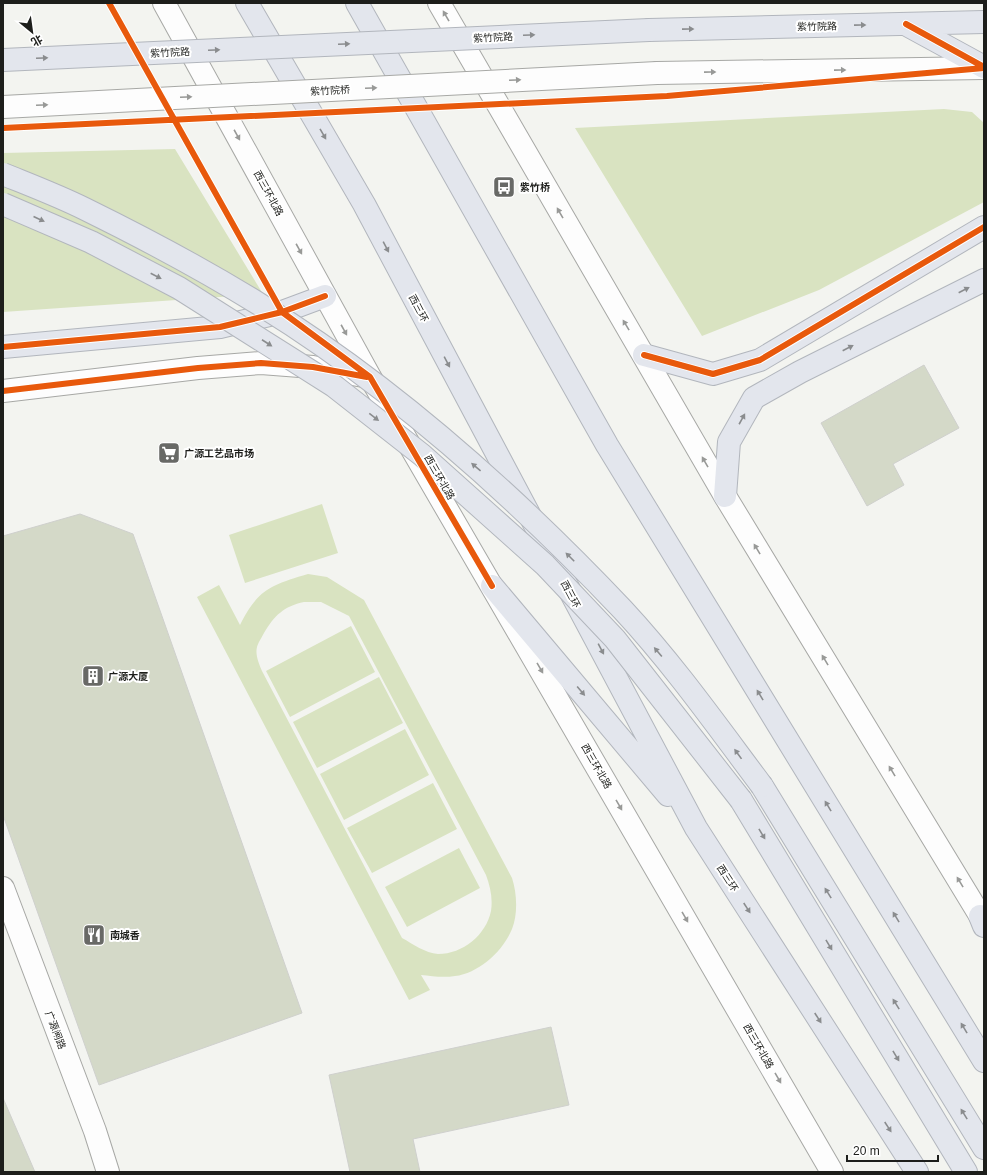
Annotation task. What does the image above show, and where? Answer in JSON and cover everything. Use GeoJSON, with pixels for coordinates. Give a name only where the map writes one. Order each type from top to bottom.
{"type":"FeatureCollection","features":[{"type":"Feature","properties":{"kind":"highway","name":"西三环"},"geometry":{"type":"LineString","coordinates":[[247,3],[364,204],[696,828],[917,1172]]}},
{"type":"Feature","properties":{"kind":"highway"},"geometry":{"type":"LineString","coordinates":[[357,3],[607,445],[984,1061]]}},
{"type":"Feature","properties":{"kind":"highway","name":"紫竹院路"},"geometry":{"type":"LineString","coordinates":[[3,60],[649,30],[984,22]]}},
{"type":"Feature","properties":{"kind":"highway"},"geometry":{"type":"LineString","coordinates":[[906,24],[984,68]]}},
{"type":"Feature","properties":{"kind":"highway"},"geometry":{"type":"LineString","coordinates":[[3,174],[84,208],[260,304],[346,363],[412,413],[486,476],[536,523],[624,612],[696,697],[762,786],[984,1148]]}},
{"type":"Feature","properties":{"kind":"highway"},"geometry":{"type":"LineString","coordinates":[[3,204],[91,242],[179,288],[334,386],[422,455],[545,565],[615,639],[741,800],[966,1172]]}},
{"type":"Feature","properties":{"kind":"highway"},"geometry":{"type":"LineString","coordinates":[[644,354],[713,374],[760,360],[984,227]]}},
{"type":"Feature","properties":{"kind":"highway"},"geometry":{"type":"LineString","coordinates":[[725,496],[729,442],[754,398],[808,368],[984,280]]}},
{"type":"Feature","properties":{"kind":"highway"},"geometry":{"type":"LineString","coordinates":[[3,347],[220,327],[282,312],[325,296]]}},
{"type":"Feature","properties":{"kind":"highway"},"geometry":{"type":"LineString","coordinates":[[492,586],[696,828]]}},
{"type":"Feature","properties":{"kind":"street","name":"西三环北路"},"geometry":{"type":"LineString","coordinates":[[164,3],[370,377],[832,1172]]}},
{"type":"Feature","properties":{"kind":"street"},"geometry":{"type":"LineString","coordinates":[[438,3],[644,354],[725,496],[983,921]]}},
{"type":"Feature","properties":{"kind":"street","name":"紫竹院桥"},"geometry":{"type":"LineString","coordinates":[[3,107],[657,72],[984,68]]}},
{"type":"Feature","properties":{"kind":"street"},"geometry":{"type":"LineString","coordinates":[[3,391],[198,368],[261,364],[313,367],[370,377]]}},
{"type":"Feature","properties":{"kind":"street","name":"广源闸路"},"geometry":{"type":"LineString","coordinates":[[3,888],[95,1130],[108,1172]]}},
{"type":"Feature","properties":{"kind":"green space"},"geometry":{"type":"Polygon","coordinates":[[[944,109],[972,112],[984,123],[984,202],[819,290],[702,336],[575,128],[944,109]]]}},
{"type":"Feature","properties":{"kind":"green space"},"geometry":{"type":"Polygon","coordinates":[[[175,149],[263,294],[3,312],[3,153],[175,149]]]}},
{"type":"Feature","properties":{"kind":"green space"},"geometry":{"type":"Polygon","coordinates":[[[322,504],[338,553],[245,583],[229,535],[322,504]]]}},
{"type":"Feature","properties":{"kind":"green space"},"geometry":{"type":"Polygon","coordinates":[[[308,574],[327,577],[364,600],[514,884],[516,904],[514,923],[508,937],[496,953],[481,966],[464,974],[446,977],[421,975],[430,990],[409,1000],[197,597],[219,585],[240,625],[253,603],[267,590],[275,585],[308,574]],[[304,602],[291,606],[276,617],[264,633],[258,645],[257,653],[262,671],[402,938],[428,952],[438,954],[456,951],[472,942],[479,935],[488,920],[492,901],[486,875],[349,616],[321,602],[304,602]]]}},
{"type":"Feature","properties":{"kind":"green space"},"geometry":{"type":"Polygon","coordinates":[[[351,626],[375,672],[290,717],[266,671],[351,626]]]}},
{"type":"Feature","properties":{"kind":"green space"},"geometry":{"type":"Polygon","coordinates":[[[379,677],[403,723],[317,768],[293,722],[379,677]]]}},
{"type":"Feature","properties":{"kind":"green space"},"geometry":{"type":"Polygon","coordinates":[[[405,729],[429,775],[344,820],[320,774],[405,729]]]}},
{"type":"Feature","properties":{"kind":"green space"},"geometry":{"type":"Polygon","coordinates":[[[433,783],[457,829],[372,873],[347,828],[433,783]]]}},
{"type":"Feature","properties":{"kind":"green space"},"geometry":{"type":"Polygon","coordinates":[[[459,848],[480,888],[407,927],[385,887],[459,848]]]}},
{"type":"Feature","properties":{"kind":"building"},"geometry":{"type":"Polygon","coordinates":[[[924,365],[959,428],[893,464],[904,485],[867,506],[821,423],[924,365]]]}},
{"type":"Feature","properties":{"kind":"building","name":"广源大厦"},"geometry":{"type":"Polygon","coordinates":[[[80,514],[133,534],[302,1013],[99,1085],[3,815],[3,536],[80,514]]]}},
{"type":"Feature","properties":{"kind":"building"},"geometry":{"type":"Polygon","coordinates":[[[551,1027],[569,1105],[413,1139],[420,1172],[350,1172],[329,1075],[551,1027]]]}},
{"type":"Feature","properties":{"kind":"building"},"geometry":{"type":"Polygon","coordinates":[[[3,1098],[35,1172],[3,1172],[3,1098]]]}},
{"type":"Feature","properties":{"kind":"cycle path"},"geometry":{"type":"LineString","coordinates":[[109,3],[282,312],[370,377],[492,586]]}},
{"type":"Feature","properties":{"kind":"cycle path"},"geometry":{"type":"LineString","coordinates":[[906,24],[984,67]]}},
{"type":"Feature","properties":{"kind":"cycle path"},"geometry":{"type":"LineString","coordinates":[[3,128],[667,96],[984,68]]}},
{"type":"Feature","properties":{"kind":"cycle path"},"geometry":{"type":"LineString","coordinates":[[644,355],[713,374],[760,360],[984,227]]}},
{"type":"Feature","properties":{"kind":"cycle path"},"geometry":{"type":"LineString","coordinates":[[3,347],[220,327],[282,312],[325,296]]}},
{"type":"Feature","properties":{"kind":"cycle path"},"geometry":{"type":"LineString","coordinates":[[3,391],[198,368],[261,363],[313,367],[367,377]]}},
{"type":"Feature","properties":{"kind":"place","name":"紫竹桥"},"geometry":{"type":"Point","coordinates":[504,187]}},
{"type":"Feature","properties":{"kind":"place","name":"广源工艺品市场"},"geometry":{"type":"Point","coordinates":[169,453]}},
{"type":"Feature","properties":{"kind":"place","name":"广源大厦"},"geometry":{"type":"Point","coordinates":[93,676]}},
{"type":"Feature","properties":{"kind":"place","name":"南城香"},"geometry":{"type":"Point","coordinates":[94,935]}}]}
